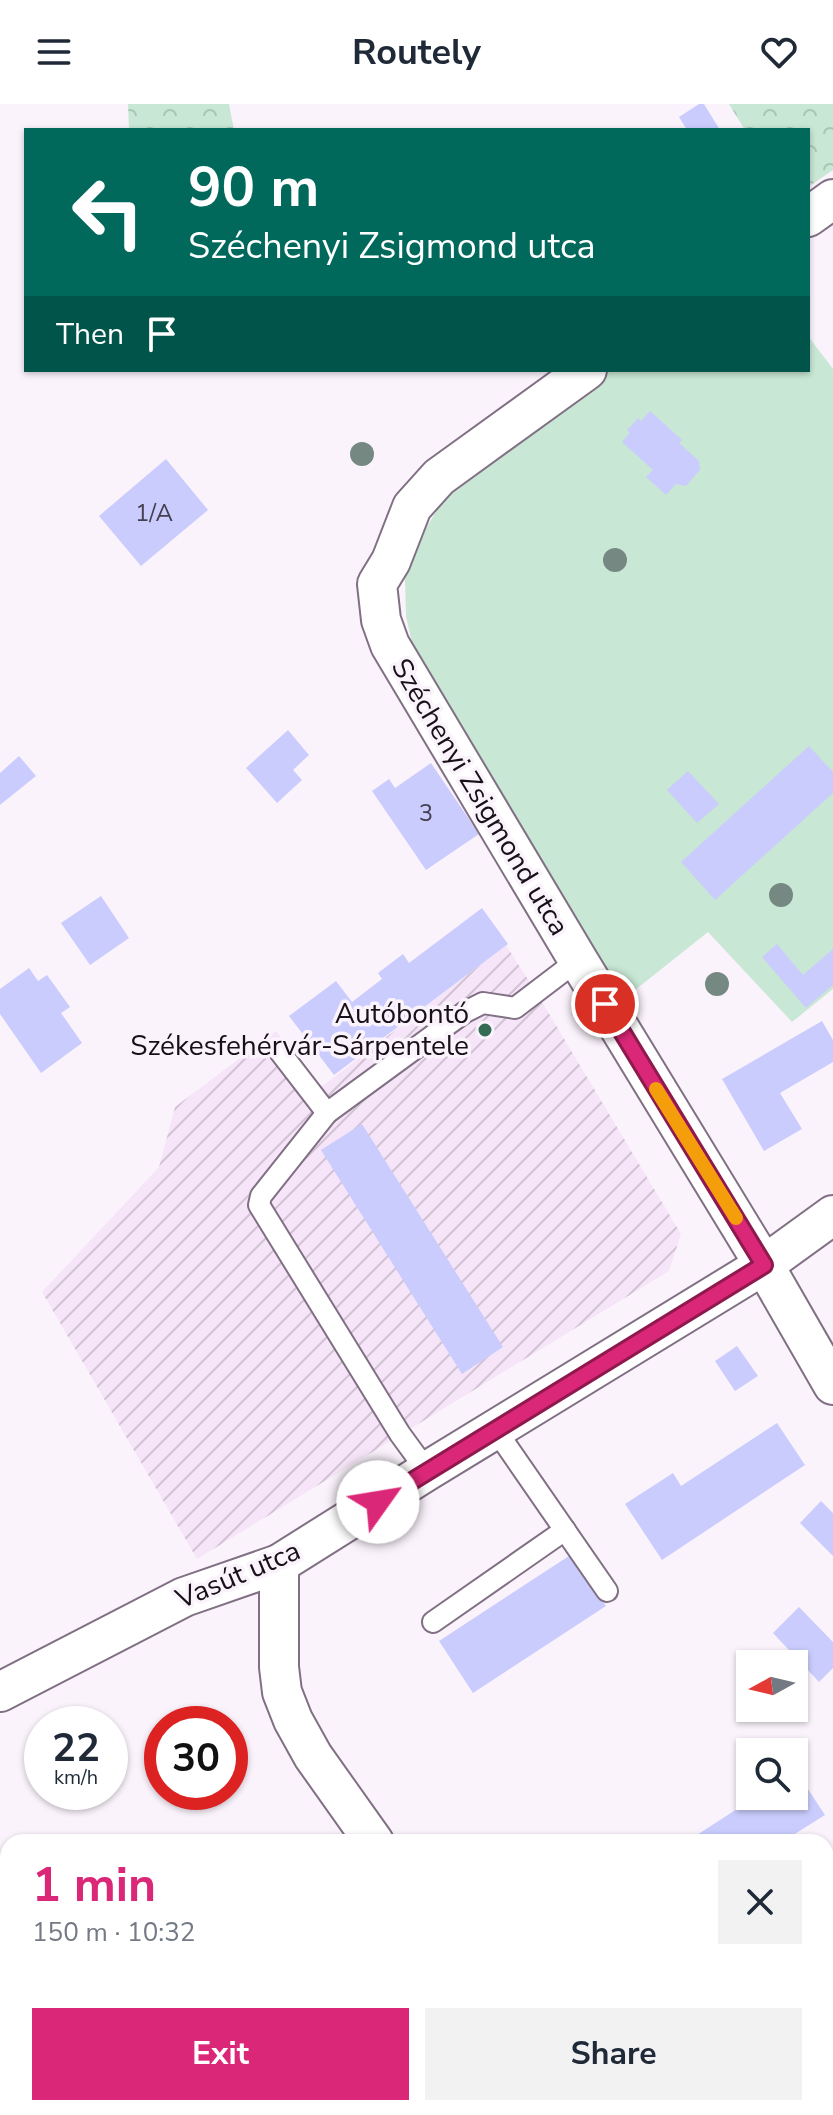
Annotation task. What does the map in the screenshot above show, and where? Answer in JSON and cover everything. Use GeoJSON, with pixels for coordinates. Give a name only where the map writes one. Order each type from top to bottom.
{"type":"FeatureCollection","features":[{"type":"Feature","properties":{"kind":"street"},"geometry":{"type":"LineString","coordinates":[[810,216],[833,199]]}},
{"type":"Feature","properties":{"kind":"street","name":"Széchenyi Zsigmond utca"},"geometry":{"type":"LineString","coordinates":[[584,372],[439,477],[412,507],[391,561],[377,584],[381,620],[390,645],[764,1265],[833,1385]]}},
{"type":"Feature","properties":{"kind":"street","name":"Vasút utca"},"geometry":{"type":"LineString","coordinates":[[0,1692],[184,1597],[279,1564],[764,1265],[833,1215]]}},
{"type":"Feature","properties":{"kind":"street"},"geometry":{"type":"LineString","coordinates":[[279,1564],[279,1667],[282,1692],[313,1756],[368,1834]]}},
{"type":"Feature","properties":{"kind":"lane"},"geometry":{"type":"LineString","coordinates":[[427,1471],[400,1434],[259,1205],[261,1196],[327,1113],[465,1012],[483,1003],[515,1008],[578,960]]}},
{"type":"Feature","properties":{"kind":"lane"},"geometry":{"type":"LineString","coordinates":[[280,1052],[327,1113]]}},
{"type":"Feature","properties":{"kind":"lane"},"geometry":{"type":"LineString","coordinates":[[495,1429],[607,1591]]}},
{"type":"Feature","properties":{"kind":"lane"},"geometry":{"type":"LineString","coordinates":[[433,1622],[565,1530]]}},
{"type":"Feature","properties":{"kind":"shaded area"},"geometry":{"type":"Polygon","coordinates":[[[506,945],[681,1234],[669,1271],[197,1559],[42,1292],[159,1167],[175,1107],[276,1031],[320,1088],[506,945]]]}},
{"type":"Feature","properties":{"kind":"green space"},"geometry":{"type":"Polygon","coordinates":[[[128,104],[229,104],[234,128],[129,128],[128,104]]]}},
{"type":"Feature","properties":{"kind":"green space"},"geometry":{"type":"Polygon","coordinates":[[[729,104],[833,104],[833,170],[810,186],[810,128],[744,128],[729,104]]]}},
{"type":"Feature","properties":{"kind":"green space"},"geometry":{"type":"Polygon","coordinates":[[[810,339],[833,369],[833,989],[792,1022],[708,932],[625,998],[416,661],[406,616],[405,579],[413,549],[442,502],[485,462],[609,372],[810,372],[810,339]]]}},
{"type":"Feature","properties":{"kind":"building"},"geometry":{"type":"Polygon","coordinates":[[[704,104],[719,128],[686,128],[679,117],[704,104]]]}},
{"type":"Feature","properties":{"kind":"building"},"geometry":{"type":"Polygon","coordinates":[[[650,411],[682,440],[679,443],[699,461],[700,470],[686,486],[676,484],[666,495],[646,477],[653,470],[622,442],[630,433],[627,430],[650,411]]]}},
{"type":"Feature","properties":{"kind":"building"},"geometry":{"type":"Polygon","coordinates":[[[166,459],[208,510],[141,566],[99,516],[166,459]]]}},
{"type":"Feature","properties":{"kind":"building"},"geometry":{"type":"Polygon","coordinates":[[[288,730],[309,755],[293,770],[302,780],[277,803],[246,768],[288,730]]]}},
{"type":"Feature","properties":{"kind":"building"},"geometry":{"type":"Polygon","coordinates":[[[809,746],[833,772],[833,793],[715,900],[681,862],[809,746]]]}},
{"type":"Feature","properties":{"kind":"building"},"geometry":{"type":"Polygon","coordinates":[[[19,756],[36,776],[0,805],[0,773],[19,756]]]}},
{"type":"Feature","properties":{"kind":"building"},"geometry":{"type":"Polygon","coordinates":[[[431,763],[479,834],[426,870],[372,791],[389,779],[395,788],[431,763]]]}},
{"type":"Feature","properties":{"kind":"building"},"geometry":{"type":"Polygon","coordinates":[[[688,771],[719,804],[697,823],[667,790],[688,771]]]}},
{"type":"Feature","properties":{"kind":"building"},"geometry":{"type":"Polygon","coordinates":[[[101,896],[129,938],[90,965],[61,923],[101,896]]]}},
{"type":"Feature","properties":{"kind":"building"},"geometry":{"type":"Polygon","coordinates":[[[482,908],[508,944],[334,1075],[289,1016],[336,981],[352,1002],[382,979],[378,973],[403,954],[409,963],[482,908]]]}},
{"type":"Feature","properties":{"kind":"building"},"geometry":{"type":"Polygon","coordinates":[[[777,944],[803,975],[833,949],[833,985],[806,1008],[762,957],[777,944]]]}},
{"type":"Feature","properties":{"kind":"building"},"geometry":{"type":"Polygon","coordinates":[[[29,968],[38,981],[47,975],[70,1007],[61,1013],[82,1043],[41,1073],[0,1014],[0,989],[29,968]]]}},
{"type":"Feature","properties":{"kind":"building"},"geometry":{"type":"Polygon","coordinates":[[[822,1021],[833,1040],[833,1062],[780,1093],[802,1129],[764,1151],[722,1079],[822,1021]]]}},
{"type":"Feature","properties":{"kind":"building"},"geometry":{"type":"Polygon","coordinates":[[[362,1124],[503,1347],[462,1374],[321,1150],[362,1124]]]}},
{"type":"Feature","properties":{"kind":"building"},"geometry":{"type":"Polygon","coordinates":[[[737,1346],[758,1376],[735,1391],[715,1361],[737,1346]]]}},
{"type":"Feature","properties":{"kind":"building"},"geometry":{"type":"Polygon","coordinates":[[[777,1423],[805,1465],[662,1560],[625,1504],[673,1473],[681,1486],[777,1423]]]}},
{"type":"Feature","properties":{"kind":"building"},"geometry":{"type":"Polygon","coordinates":[[[821,1501],[833,1513],[833,1556],[800,1523],[821,1501]]]}},
{"type":"Feature","properties":{"kind":"building"},"geometry":{"type":"Polygon","coordinates":[[[572,1554],[606,1606],[473,1693],[439,1641],[572,1554]]]}},
{"type":"Feature","properties":{"kind":"building"},"geometry":{"type":"Polygon","coordinates":[[[799,1607],[833,1642],[833,1668],[819,1682],[808,1670],[808,1650],[789,1650],[773,1633],[799,1607]]]}},
{"type":"Feature","properties":{"kind":"building"},"geometry":{"type":"Polygon","coordinates":[[[808,1789],[825,1815],[795,1834],[698,1834],[736,1810],[808,1810],[808,1789]]]}},
{"type":"Feature","properties":{"kind":"slow traffic"},"geometry":{"type":"LineString","coordinates":[[656,1089],[736,1218]]}},
{"type":"Feature","properties":{"kind":"place","name":"Autóbontó Székesfehérvár-Sárpentele"},"geometry":{"type":"Point","coordinates":[485,1030]}},
{"type":"Feature","properties":{"kind":"route"},"geometry":{"type":"LineString","coordinates":[[378,1502],[764,1265],[605,1004]]}}]}
